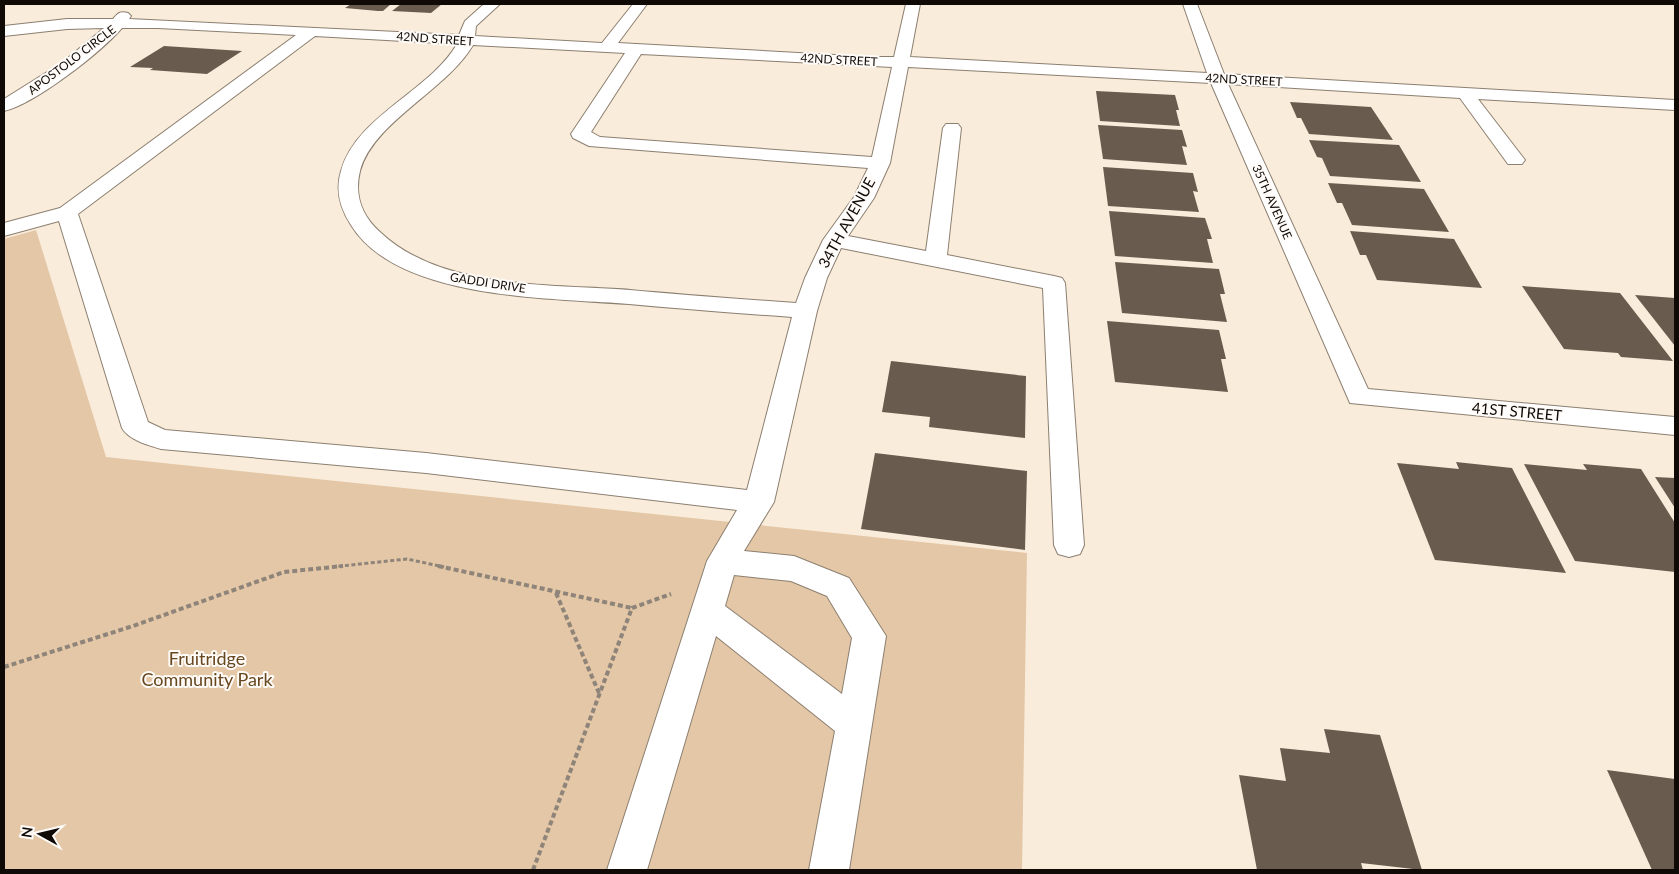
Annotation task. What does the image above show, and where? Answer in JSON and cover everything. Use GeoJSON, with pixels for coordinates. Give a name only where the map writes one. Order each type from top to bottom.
{"type":"FeatureCollection","features":[{"type":"Feature","properties":{"kind":"street","name":"APOSTOLO CIRCLE"},"geometry":{"type":"LineString","coordinates":[[4,106],[24,96],[102,40],[120,23],[130,4]]}},
{"type":"Feature","properties":{"kind":"street","name":"GADDI DRIVE"},"geometry":{"type":"LineString","coordinates":[[493,4],[468,27],[466,42],[455,58],[376,132],[353,163],[347,180],[347,196],[352,215],[363,231],[413,264],[440,275],[472,283],[508,288],[805,311]]}},
{"type":"Feature","properties":{"kind":"street"},"geometry":{"type":"LineString","coordinates":[[607,47],[640,4]]}},
{"type":"Feature","properties":{"kind":"street","name":"34TH AVENUE"},"geometry":{"type":"LineString","coordinates":[[627,870],[723,561],[751,513],[805,311],[816,278],[834,240],[864,198],[880,163],[913,4]]}},
{"type":"Feature","properties":{"kind":"street","name":"35TH AVENUE"},"geometry":{"type":"LineString","coordinates":[[1190,4],[1217,78],[1359,397]]}},
{"type":"Feature","properties":{"kind":"street","name":"42ND STREET"},"geometry":{"type":"LineString","coordinates":[[4,31],[67,24],[120,23],[312,31],[466,42],[607,47],[1217,78],[1675,105]]}},
{"type":"Feature","properties":{"kind":"street"},"geometry":{"type":"LineString","coordinates":[[4,230],[67,212],[312,31]]}},
{"type":"Feature","properties":{"kind":"street"},"geometry":{"type":"LineString","coordinates":[[636,49],[580,134],[596,142],[880,163]]}},
{"type":"Feature","properties":{"kind":"street"},"geometry":{"type":"LineString","coordinates":[[1465,93],[1515,160]]}},
{"type":"Feature","properties":{"kind":"street"},"geometry":{"type":"LineString","coordinates":[[936,260],[952,128]]}},
{"type":"Feature","properties":{"kind":"street"},"geometry":{"type":"LineString","coordinates":[[67,212],[136,428],[144,432],[162,439],[426,463],[751,513]]}},
{"type":"Feature","properties":{"kind":"street"},"geometry":{"type":"LineString","coordinates":[[834,240],[1054,282],[1068,545]]}},
{"type":"Feature","properties":{"kind":"street","name":"41ST STREET"},"geometry":{"type":"LineString","coordinates":[[1359,397],[1675,426]]}},
{"type":"Feature","properties":{"kind":"street"},"geometry":{"type":"LineString","coordinates":[[723,561],[794,570],[838,587],[869,636],[829,870]]}},
{"type":"Feature","properties":{"kind":"street"},"geometry":{"type":"LineString","coordinates":[[707,610],[854,725]]}},
{"type":"Feature","properties":{"kind":"path"},"geometry":{"type":"LineString","coordinates":[[4,667],[133,626],[284,572],[407,559],[556,593],[632,608],[674,592]]}},
{"type":"Feature","properties":{"kind":"path"},"geometry":{"type":"LineString","coordinates":[[556,593],[600,694]]}},
{"type":"Feature","properties":{"kind":"path"},"geometry":{"type":"LineString","coordinates":[[533,870],[632,608]]}},
{"type":"Feature","properties":{"kind":"green space","name":"Fruitridge Community Park"},"geometry":{"type":"Polygon","coordinates":[[[36,230],[106,457],[1027,553],[1022,870],[4,870],[4,239],[36,230]]]}},
{"type":"Feature","properties":{"kind":"building"},"geometry":{"type":"Polygon","coordinates":[[[351,4],[391,4],[383,11],[345,8],[351,4]]]}},
{"type":"Feature","properties":{"kind":"building"},"geometry":{"type":"Polygon","coordinates":[[[401,4],[442,4],[431,13],[392,11],[401,4]]]}},
{"type":"Feature","properties":{"kind":"building"},"geometry":{"type":"Polygon","coordinates":[[[164,46],[242,51],[207,74],[130,67],[164,46]]]}},
{"type":"Feature","properties":{"kind":"building"},"geometry":{"type":"Polygon","coordinates":[[[1096,91],[1175,95],[1179,110],[1176,110],[1180,126],[1100,121],[1096,91]]]}},
{"type":"Feature","properties":{"kind":"building"},"geometry":{"type":"Polygon","coordinates":[[[1290,102],[1371,107],[1393,140],[1309,134],[1301,118],[1297,118],[1290,102]]]}},
{"type":"Feature","properties":{"kind":"building"},"geometry":{"type":"Polygon","coordinates":[[[1098,125],[1182,130],[1187,147],[1182,146],[1187,165],[1103,159],[1098,125]]]}},
{"type":"Feature","properties":{"kind":"building"},"geometry":{"type":"Polygon","coordinates":[[[1309,140],[1399,145],[1421,182],[1330,176],[1322,158],[1317,157],[1309,140]]]}},
{"type":"Feature","properties":{"kind":"building"},"geometry":{"type":"Polygon","coordinates":[[[1103,167],[1193,173],[1198,192],[1193,191],[1199,212],[1108,206],[1103,167]]]}},
{"type":"Feature","properties":{"kind":"building"},"geometry":{"type":"Polygon","coordinates":[[[1328,183],[1424,189],[1449,232],[1352,225],[1342,203],[1337,203],[1328,183]]]}},
{"type":"Feature","properties":{"kind":"building"},"geometry":{"type":"Polygon","coordinates":[[[1109,211],[1205,218],[1212,239],[1207,239],[1213,263],[1115,256],[1109,211]]]}},
{"type":"Feature","properties":{"kind":"building"},"geometry":{"type":"Polygon","coordinates":[[[1350,231],[1454,239],[1482,288],[1377,280],[1366,255],[1360,255],[1350,231]]]}},
{"type":"Feature","properties":{"kind":"building"},"geometry":{"type":"Polygon","coordinates":[[[1115,262],[1219,269],[1225,294],[1220,294],[1227,322],[1122,313],[1115,262]]]}},
{"type":"Feature","properties":{"kind":"building"},"geometry":{"type":"Polygon","coordinates":[[[1522,286],[1620,293],[1673,361],[1621,357],[1618,353],[1564,349],[1522,286]]]}},
{"type":"Feature","properties":{"kind":"building"},"geometry":{"type":"Polygon","coordinates":[[[1635,295],[1675,298],[1675,346],[1635,295]]]}},
{"type":"Feature","properties":{"kind":"building"},"geometry":{"type":"Polygon","coordinates":[[[1107,321],[1219,330],[1226,359],[1221,359],[1228,392],[1115,382],[1107,321]]]}},
{"type":"Feature","properties":{"kind":"building"},"geometry":{"type":"Polygon","coordinates":[[[891,361],[1026,376],[1025,438],[929,427],[930,417],[882,412],[891,361]]]}},
{"type":"Feature","properties":{"kind":"building"},"geometry":{"type":"Polygon","coordinates":[[[875,453],[1027,471],[1025,550],[861,529],[875,453]]]}},
{"type":"Feature","properties":{"kind":"building"},"geometry":{"type":"Polygon","coordinates":[[[1456,462],[1512,468],[1566,573],[1435,560],[1397,463],[1459,469],[1456,462]]]}},
{"type":"Feature","properties":{"kind":"building"},"geometry":{"type":"Polygon","coordinates":[[[1524,464],[1587,470],[1583,464],[1641,469],[1675,523],[1675,572],[1575,561],[1524,464]]]}},
{"type":"Feature","properties":{"kind":"building"},"geometry":{"type":"Polygon","coordinates":[[[1655,477],[1675,478],[1675,508],[1655,477]]]}},
{"type":"Feature","properties":{"kind":"building"},"geometry":{"type":"Polygon","coordinates":[[[1324,729],[1380,735],[1422,870],[1361,863],[1363,870],[1257,870],[1239,775],[1286,781],[1280,748],[1330,753],[1324,729]]]}},
{"type":"Feature","properties":{"kind":"building"},"geometry":{"type":"Polygon","coordinates":[[[1607,770],[1675,779],[1675,870],[1652,870],[1607,770]]]}}]}
